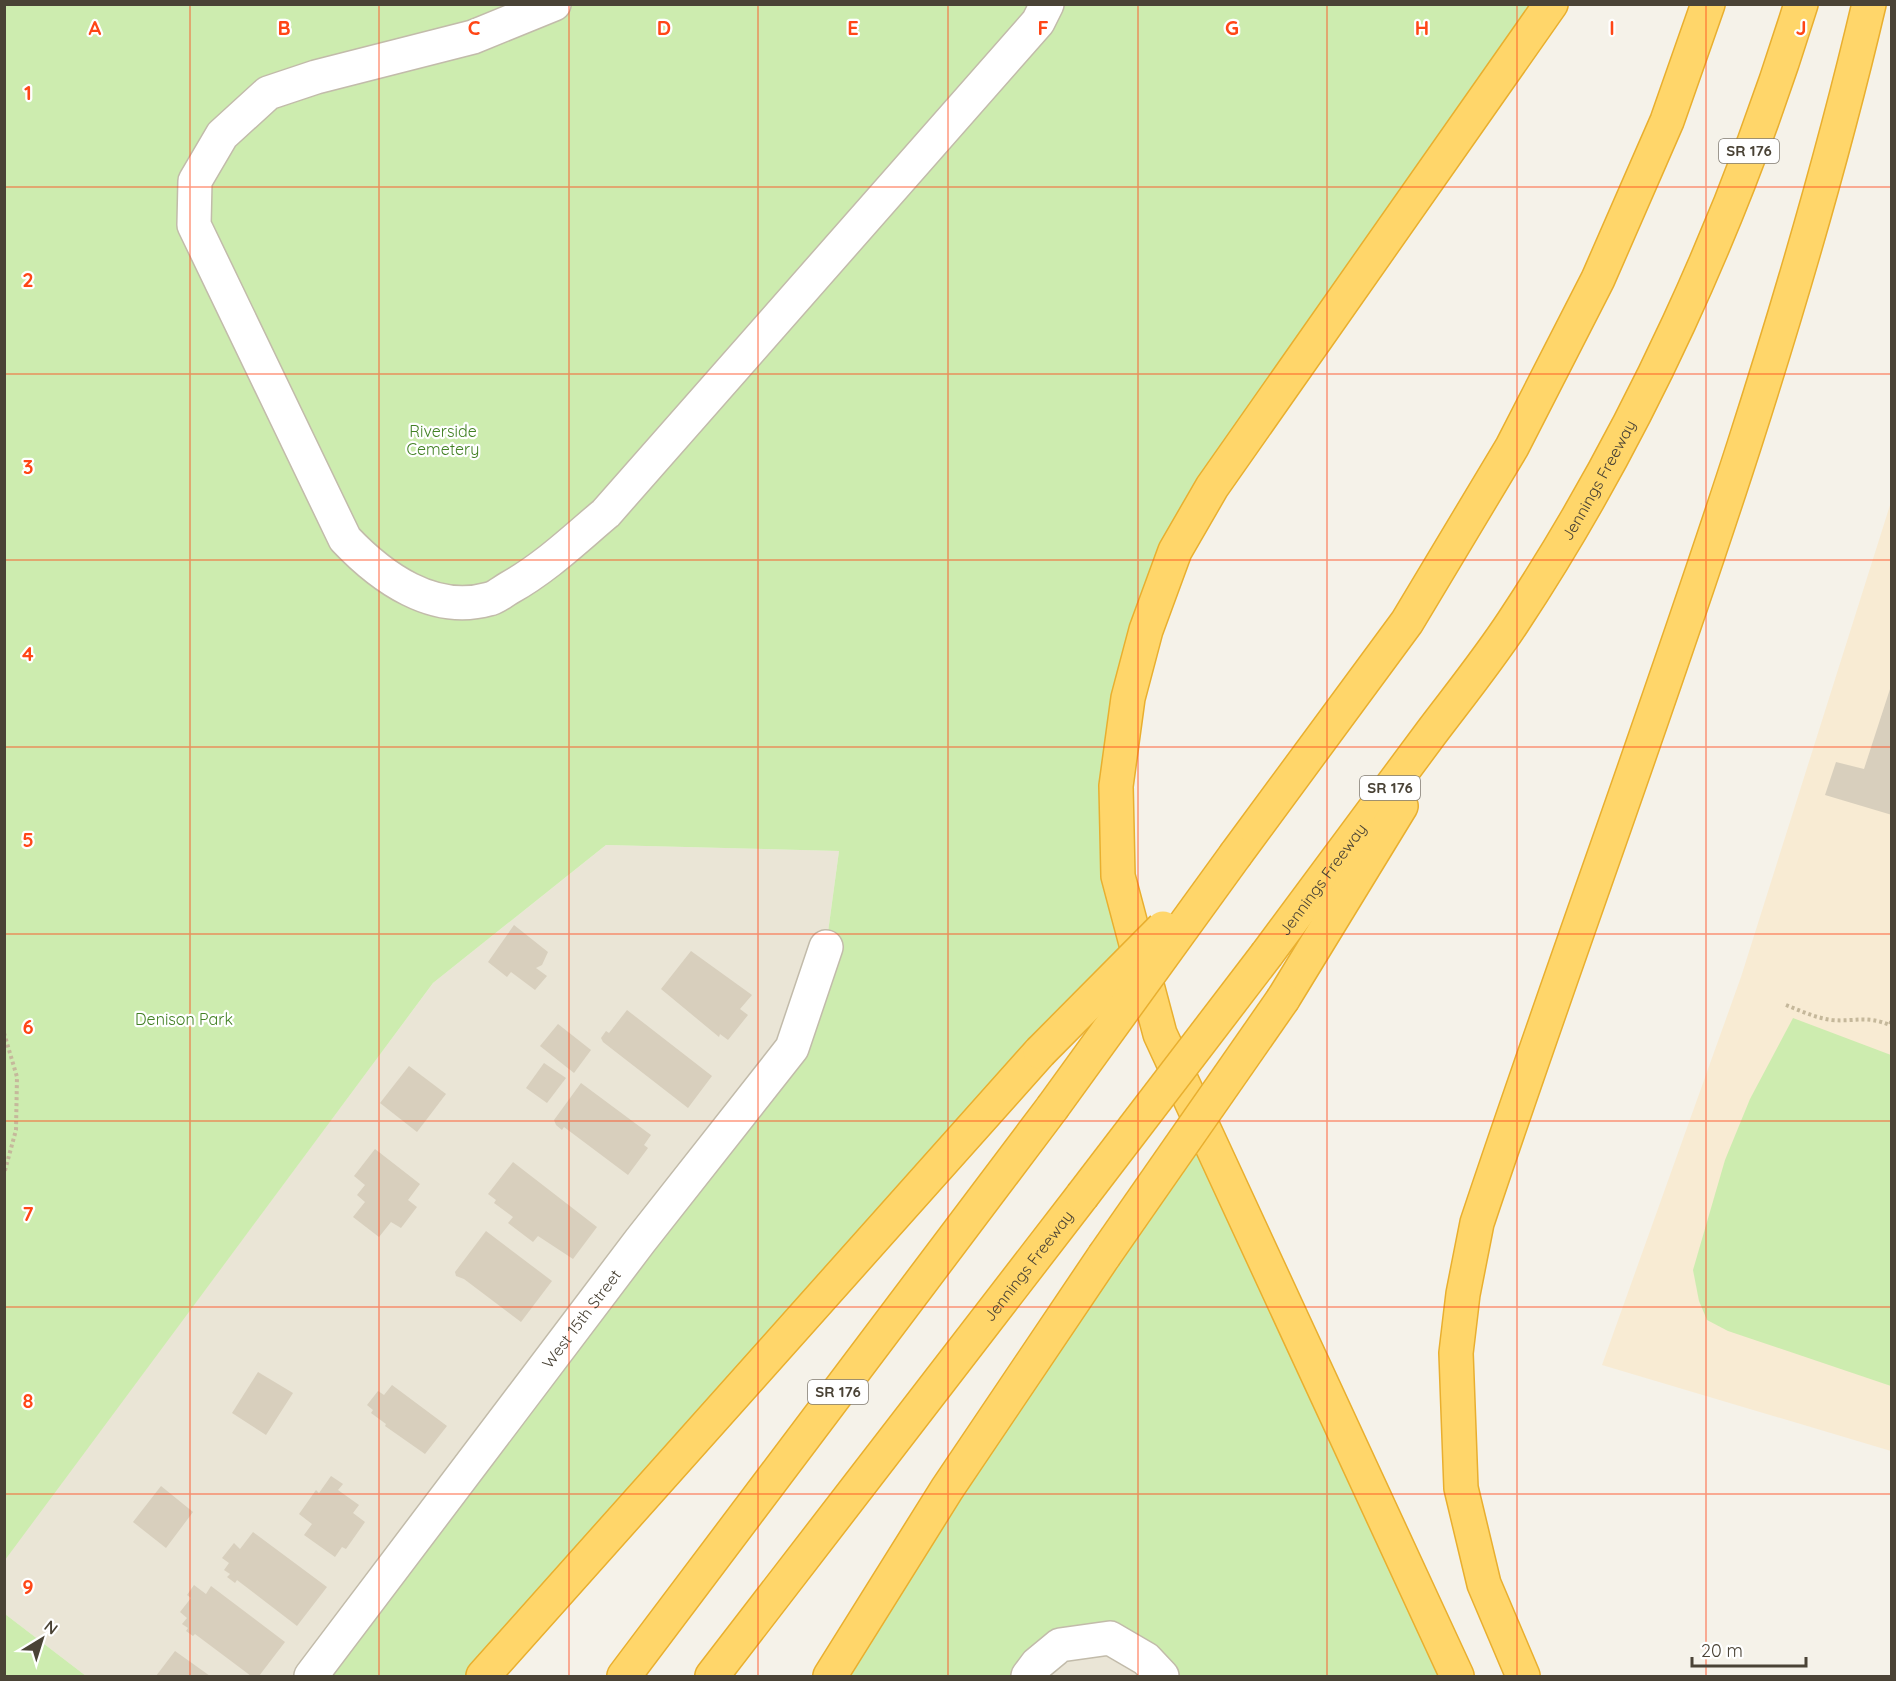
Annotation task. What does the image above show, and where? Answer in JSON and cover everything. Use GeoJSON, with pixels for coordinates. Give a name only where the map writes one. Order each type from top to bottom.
{"type":"FeatureCollection","features":[{"type":"Feature","properties":{"kind":"highway"},"geometry":{"type":"LineString","coordinates":[[1457,1677],[1220,1167],[1161,1034],[1118,876],[1116,786],[1128,698],[1146,630],[1175,551],[1212,487],[1551,4]]}},
{"type":"Feature","properties":{"kind":"highway","name":"SR 176"},"geometry":{"type":"LineString","coordinates":[[624,1677],[1052,1108],[1407,622],[1512,447],[1598,279],[1667,121],[1708,4]]}},
{"type":"Feature","properties":{"kind":"highway","name":"Jennings Freeway"},"geometry":{"type":"LineString","coordinates":[[712,1677],[1267,954],[1513,623],[1575,519],[1653,379],[1725,217],[1802,4]]}},
{"type":"Feature","properties":{"kind":"highway"},"geometry":{"type":"LineString","coordinates":[[1523,1677],[1484,1584],[1461,1488],[1456,1353],[1463,1294],[1477,1223],[1742,453],[1844,111],[1869,4]]}},
{"type":"Feature","properties":{"kind":"highway"},"geometry":{"type":"LineString","coordinates":[[830,1677],[947,1489],[1104,1256],[1283,999],[1513,623]]}},
{"type":"Feature","properties":{"kind":"highway"},"geometry":{"type":"LineString","coordinates":[[483,1677],[1040,1052],[1236,854]]}},
{"type":"Feature","properties":{"kind":"street"},"geometry":{"type":"LineString","coordinates":[[554,4],[473,37],[316,77],[268,93],[222,135],[195,181],[194,225],[345,539],[368,563],[422,596],[451,604],[490,599],[537,572],[606,513],[1038,22],[1047,4]]}},
{"type":"Feature","properties":{"kind":"street","name":"West 15th Street"},"geometry":{"type":"LineString","coordinates":[[312,1677],[640,1241],[792,1048],[826,947]]}},
{"type":"Feature","properties":{"kind":"street"},"geometry":{"type":"LineString","coordinates":[[1028,1677],[1037,1664],[1060,1645],[1110,1638],[1146,1659],[1162,1677]]}},
{"type":"Feature","properties":{"kind":"path"},"geometry":{"type":"LineString","coordinates":[[1786,1005],[1828,1019],[1868,1017],[1890,1025],[1892,1019]]}},
{"type":"Feature","properties":{"kind":"path"},"geometry":{"type":"LineString","coordinates":[[4,1033],[17,1077],[16,1130],[4,1174]]}},
{"type":"Feature","properties":{"kind":"shaded area"},"geometry":{"type":"Polygon","coordinates":[[[1891,502],[1891,1451],[1602,1365],[1741,977],[1891,502]]]}},
{"type":"Feature","properties":{"kind":"shaded area"},"geometry":{"type":"Polygon","coordinates":[[[606,845],[839,851],[826,947],[792,1048],[311,1676],[86,1676],[5,1614],[4,1560],[433,983],[606,845]]]}},
{"type":"Feature","properties":{"kind":"shaded area"},"geometry":{"type":"Polygon","coordinates":[[[1110,1638],[1162,1676],[1028,1676],[1110,1638]]]}},
{"type":"Feature","properties":{"kind":"green space","name":"Riverside Cemetery"},"geometry":{"type":"Polygon","coordinates":[[[5,5],[1551,5],[1212,487],[1128,698],[1123,968],[483,1676],[311,1676],[792,1048],[826,947],[839,851],[606,845],[433,983],[5,1560],[5,5]]]}},
{"type":"Feature","properties":{"kind":"green space"},"geometry":{"type":"Polygon","coordinates":[[[1793,1018],[1891,1055],[1891,1386],[1728,1331],[1707,1320],[1699,1301],[1693,1270],[1725,1160],[1750,1099],[1793,1018]]]}},
{"type":"Feature","properties":{"kind":"green space"},"geometry":{"type":"Polygon","coordinates":[[[1200,1123],[1457,1676],[1162,1676],[1110,1638],[1028,1676],[840,1676],[1200,1123]]]}},
{"type":"Feature","properties":{"kind":"green space"},"geometry":{"type":"Polygon","coordinates":[[[5,1614],[86,1676],[5,1676],[5,1614]]]}},
{"type":"Feature","properties":{"kind":"building"},"geometry":{"type":"Polygon","coordinates":[[[1891,686],[1892,815],[1825,795],[1836,762],[1864,769],[1891,686]]]}},
{"type":"Feature","properties":{"kind":"building"},"geometry":{"type":"Polygon","coordinates":[[[514,925],[548,952],[542,965],[536,968],[547,976],[535,990],[511,972],[507,977],[488,962],[514,925]]]}},
{"type":"Feature","properties":{"kind":"building"},"geometry":{"type":"Polygon","coordinates":[[[691,951],[752,995],[740,1009],[748,1015],[728,1040],[720,1034],[719,1037],[661,989],[691,951]]]}},
{"type":"Feature","properties":{"kind":"building"},"geometry":{"type":"Polygon","coordinates":[[[627,1010],[712,1076],[688,1108],[603,1042],[601,1038],[606,1031],[609,1033],[627,1010]]]}},
{"type":"Feature","properties":{"kind":"building"},"geometry":{"type":"Polygon","coordinates":[[[558,1024],[591,1050],[574,1073],[540,1046],[558,1024]]]}},
{"type":"Feature","properties":{"kind":"building"},"geometry":{"type":"Polygon","coordinates":[[[544,1063],[566,1078],[547,1103],[526,1088],[544,1063]]]}},
{"type":"Feature","properties":{"kind":"building"},"geometry":{"type":"Polygon","coordinates":[[[409,1066],[446,1094],[417,1132],[380,1103],[409,1066]]]}},
{"type":"Feature","properties":{"kind":"building"},"geometry":{"type":"Polygon","coordinates":[[[581,1083],[651,1135],[644,1145],[648,1148],[628,1175],[564,1127],[562,1130],[556,1125],[554,1120],[581,1083]]]}},
{"type":"Feature","properties":{"kind":"building"},"geometry":{"type":"Polygon","coordinates":[[[375,1149],[420,1184],[408,1200],[417,1207],[401,1228],[391,1222],[379,1237],[353,1217],[365,1202],[357,1195],[365,1185],[354,1176],[375,1149]]]}},
{"type":"Feature","properties":{"kind":"building"},"geometry":{"type":"Polygon","coordinates":[[[513,1162],[597,1227],[573,1259],[538,1236],[533,1242],[508,1223],[513,1217],[494,1203],[496,1200],[488,1194],[513,1162]]]}},
{"type":"Feature","properties":{"kind":"building"},"geometry":{"type":"Polygon","coordinates":[[[486,1231],[552,1281],[521,1322],[464,1279],[456,1276],[455,1272],[486,1231]]]}},
{"type":"Feature","properties":{"kind":"building"},"geometry":{"type":"Polygon","coordinates":[[[258,1372],[293,1393],[266,1435],[232,1413],[258,1372]]]}},
{"type":"Feature","properties":{"kind":"building"},"geometry":{"type":"Polygon","coordinates":[[[392,1385],[447,1426],[425,1454],[385,1426],[386,1424],[371,1413],[373,1410],[367,1405],[378,1391],[384,1395],[392,1385]]]}},
{"type":"Feature","properties":{"kind":"building"},"geometry":{"type":"Polygon","coordinates":[[[331,1476],[343,1484],[338,1490],[359,1505],[353,1513],[365,1522],[346,1549],[342,1547],[335,1557],[304,1535],[312,1524],[299,1514],[316,1490],[319,1493],[331,1476]]]}},
{"type":"Feature","properties":{"kind":"building"},"geometry":{"type":"Polygon","coordinates":[[[161,1486],[193,1512],[166,1548],[133,1522],[161,1486]]]}},
{"type":"Feature","properties":{"kind":"building"},"geometry":{"type":"Polygon","coordinates":[[[253,1532],[327,1587],[297,1626],[237,1580],[235,1583],[227,1577],[230,1574],[224,1570],[229,1563],[222,1558],[234,1543],[240,1549],[253,1532]]]}},
{"type":"Feature","properties":{"kind":"building"},"geometry":{"type":"Polygon","coordinates":[[[194,1585],[206,1594],[211,1586],[285,1642],[259,1676],[251,1676],[195,1634],[193,1636],[186,1631],[188,1628],[182,1624],[187,1618],[180,1612],[191,1598],[187,1595],[194,1585]]]}},
{"type":"Feature","properties":{"kind":"building"},"geometry":{"type":"Polygon","coordinates":[[[175,1651],[210,1676],[156,1676],[175,1651]]]}},
{"type":"Feature","properties":{"kind":"park label","name":"Denison Park"},"geometry":{"type":"Point","coordinates":[184,1019]}}]}
